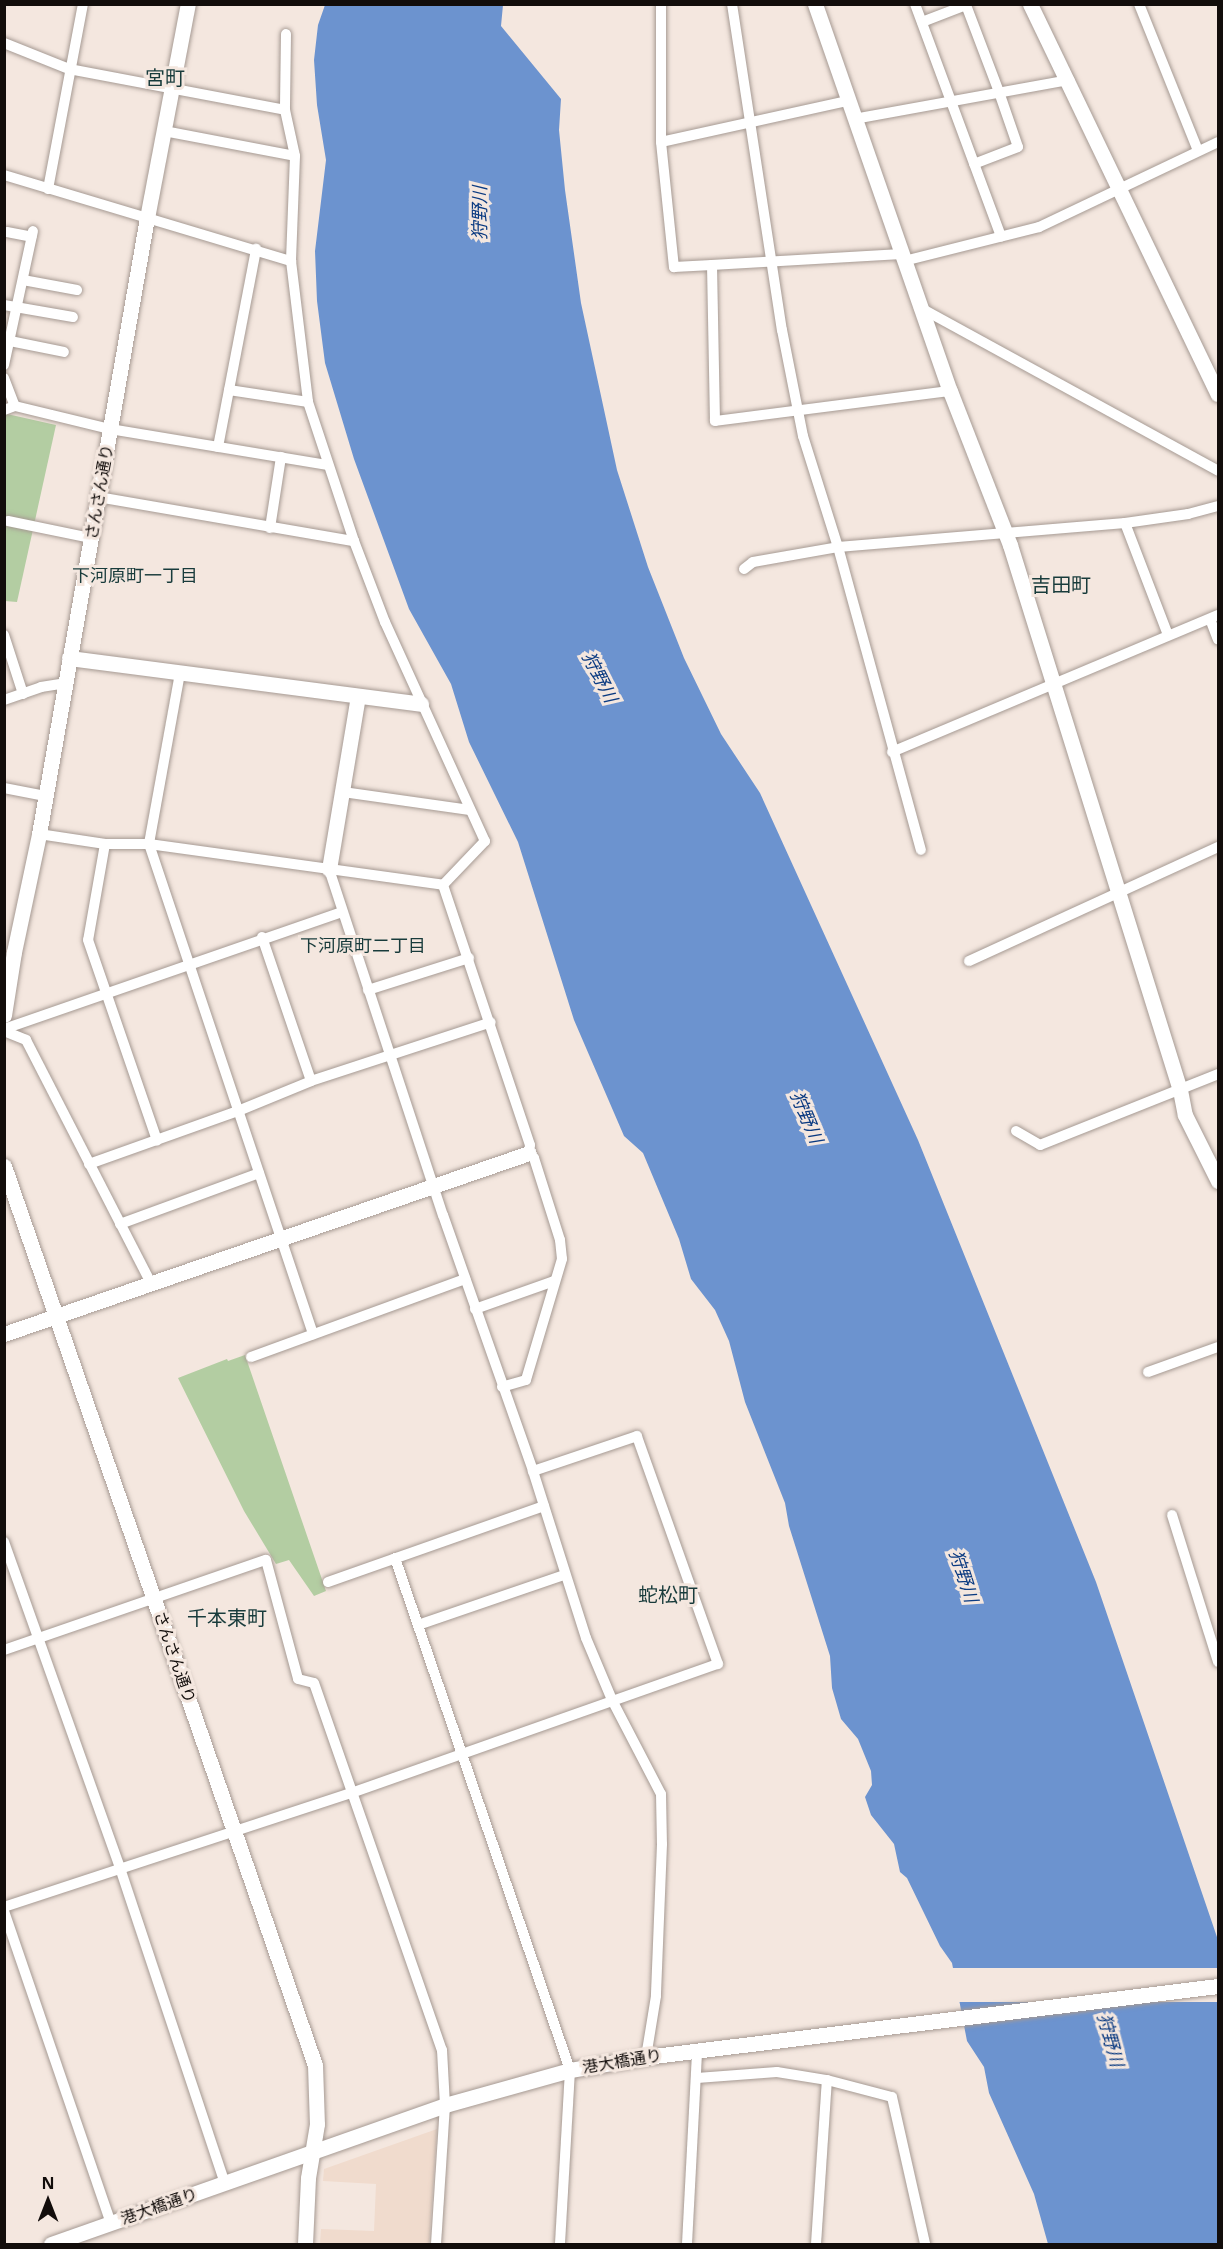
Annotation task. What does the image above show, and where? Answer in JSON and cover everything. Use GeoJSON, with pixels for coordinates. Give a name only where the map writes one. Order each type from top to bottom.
{"type":"FeatureCollection","features":[{"type":"Feature","properties":{"kind":"street"},"geometry":{"type":"LineString","coordinates":[[48,189],[83,4]]}},
{"type":"Feature","properties":{"kind":"street","name":"さんさん通り"},"geometry":{"type":"LineString","coordinates":[[4,1016],[14,952],[39,834],[147,219],[188,4]]}},
{"type":"Feature","properties":{"kind":"street"},"geometry":{"type":"LineString","coordinates":[[661,4],[661,142],[674,267],[903,257],[1001,237],[1039,227],[1218,142]]}},
{"type":"Feature","properties":{"kind":"street"},"geometry":{"type":"LineString","coordinates":[[732,4],[782,330],[803,436],[838,547],[892,752],[921,850]]}},
{"type":"Feature","properties":{"kind":"street"},"geometry":{"type":"LineString","coordinates":[[815,4],[919,306],[1004,532],[1054,682],[1180,1090],[1185,1115],[1218,1181]]}},
{"type":"Feature","properties":{"kind":"street"},"geometry":{"type":"LineString","coordinates":[[915,4],[1001,237]]}},
{"type":"Feature","properties":{"kind":"street"},"geometry":{"type":"LineString","coordinates":[[1029,4],[1068,80],[1218,394]]}},
{"type":"Feature","properties":{"kind":"street"},"geometry":{"type":"LineString","coordinates":[[1139,4],[1198,151]]}},
{"type":"Feature","properties":{"kind":"street"},"geometry":{"type":"LineString","coordinates":[[922,22],[966,5],[999,92],[1018,147],[974,164]]}},
{"type":"Feature","properties":{"kind":"street"},"geometry":{"type":"LineString","coordinates":[[286,34],[285,110],[295,156],[291,261],[308,402],[354,541],[421,704],[485,841],[443,885]]}},
{"type":"Feature","properties":{"kind":"street"},"geometry":{"type":"LineString","coordinates":[[4,43],[69,69],[285,110]]}},
{"type":"Feature","properties":{"kind":"street"},"geometry":{"type":"LineString","coordinates":[[854,119],[1068,80]]}},
{"type":"Feature","properties":{"kind":"street"},"geometry":{"type":"LineString","coordinates":[[661,142],[848,101]]}},
{"type":"Feature","properties":{"kind":"street"},"geometry":{"type":"LineString","coordinates":[[164,131],[295,156]]}},
{"type":"Feature","properties":{"kind":"street"},"geometry":{"type":"LineString","coordinates":[[4,175],[291,261]]}},
{"type":"Feature","properties":{"kind":"street"},"geometry":{"type":"LineString","coordinates":[[4,365],[33,234],[7,232]]}},
{"type":"Feature","properties":{"kind":"street"},"geometry":{"type":"LineString","coordinates":[[218,447],[256,249]]}},
{"type":"Feature","properties":{"kind":"street"},"geometry":{"type":"LineString","coordinates":[[712,265],[715,421],[950,391]]}},
{"type":"Feature","properties":{"kind":"street"},"geometry":{"type":"LineString","coordinates":[[23,280],[78,290]]}},
{"type":"Feature","properties":{"kind":"street"},"geometry":{"type":"LineString","coordinates":[[4,305],[73,317]]}},
{"type":"Feature","properties":{"kind":"street"},"geometry":{"type":"LineString","coordinates":[[919,306],[1218,471]]}},
{"type":"Feature","properties":{"kind":"street"},"geometry":{"type":"LineString","coordinates":[[10,341],[63,352]]}},
{"type":"Feature","properties":{"kind":"street"},"geometry":{"type":"LineString","coordinates":[[4,378],[10,408],[110,429],[328,465]]}},
{"type":"Feature","properties":{"kind":"street"},"geometry":{"type":"LineString","coordinates":[[229,390],[308,402]]}},
{"type":"Feature","properties":{"kind":"street"},"geometry":{"type":"LineString","coordinates":[[270,528],[281,457]]}},
{"type":"Feature","properties":{"kind":"street"},"geometry":{"type":"LineString","coordinates":[[98,497],[354,541]]}},
{"type":"Feature","properties":{"kind":"street"},"geometry":{"type":"LineString","coordinates":[[744,569],[753,562],[838,547],[1125,523],[1188,514],[1218,506]]}},
{"type":"Feature","properties":{"kind":"street"},"geometry":{"type":"LineString","coordinates":[[8,521],[91,538]]}},
{"type":"Feature","properties":{"kind":"street"},"geometry":{"type":"LineString","coordinates":[[1125,523],[1168,635]]}},
{"type":"Feature","properties":{"kind":"street"},"geometry":{"type":"LineString","coordinates":[[892,752],[1054,682],[1214,617],[1218,640]]}},
{"type":"Feature","properties":{"kind":"street"},"geometry":{"type":"LineString","coordinates":[[4,635],[23,694]]}},
{"type":"Feature","properties":{"kind":"street"},"geometry":{"type":"LineString","coordinates":[[69,658],[421,704]]}},
{"type":"Feature","properties":{"kind":"street"},"geometry":{"type":"LineString","coordinates":[[180,673],[149,844],[313,1334]]}},
{"type":"Feature","properties":{"kind":"street"},"geometry":{"type":"LineString","coordinates":[[4,700],[65,683]]}},
{"type":"Feature","properties":{"kind":"street"},"geometry":{"type":"LineString","coordinates":[[358,696],[329,869],[341,912],[434,1188],[533,1472],[586,1638],[612,1700],[661,1794],[662,1844],[656,1996],[646,2057]]}},
{"type":"Feature","properties":{"kind":"street"},"geometry":{"type":"LineString","coordinates":[[4,788],[45,796]]}},
{"type":"Feature","properties":{"kind":"street"},"geometry":{"type":"LineString","coordinates":[[343,792],[470,810]]}},
{"type":"Feature","properties":{"kind":"street"},"geometry":{"type":"LineString","coordinates":[[39,834],[105,844],[149,844],[443,885]]}},
{"type":"Feature","properties":{"kind":"street"},"geometry":{"type":"LineString","coordinates":[[105,844],[88,940],[157,1140]]}},
{"type":"Feature","properties":{"kind":"street"},"geometry":{"type":"LineString","coordinates":[[969,961],[1218,847]]}},
{"type":"Feature","properties":{"kind":"street"},"geometry":{"type":"LineString","coordinates":[[443,885],[491,1022],[530,1145],[529,1153]]}},
{"type":"Feature","properties":{"kind":"street"},"geometry":{"type":"LineString","coordinates":[[4,1030],[262,937],[341,912]]}},
{"type":"Feature","properties":{"kind":"street"},"geometry":{"type":"LineString","coordinates":[[262,937],[310,1081]]}},
{"type":"Feature","properties":{"kind":"street"},"geometry":{"type":"LineString","coordinates":[[368,990],[469,958]]}},
{"type":"Feature","properties":{"kind":"street"},"geometry":{"type":"LineString","coordinates":[[89,1164],[238,1111],[310,1081],[491,1022]]}},
{"type":"Feature","properties":{"kind":"street"},"geometry":{"type":"LineString","coordinates":[[4,1030],[26,1040],[151,1283]]}},
{"type":"Feature","properties":{"kind":"street"},"geometry":{"type":"LineString","coordinates":[[1016,1131],[1040,1145],[1218,1074]]}},
{"type":"Feature","properties":{"kind":"street"},"geometry":{"type":"LineString","coordinates":[[4,1334],[434,1188],[529,1153]]}},
{"type":"Feature","properties":{"kind":"street"},"geometry":{"type":"LineString","coordinates":[[502,1387],[526,1380],[562,1259],[560,1240],[534,1158],[529,1153]]}},
{"type":"Feature","properties":{"kind":"street","name":"さんさん通り"},"geometry":{"type":"LineString","coordinates":[[4,1166],[156,1599],[315,2065],[317,2124],[311,2154],[305,2244]]}},
{"type":"Feature","properties":{"kind":"street"},"geometry":{"type":"LineString","coordinates":[[120,1224],[259,1173]]}},
{"type":"Feature","properties":{"kind":"street"},"geometry":{"type":"LineString","coordinates":[[250,1357],[465,1279]]}},
{"type":"Feature","properties":{"kind":"street"},"geometry":{"type":"LineString","coordinates":[[475,1309],[554,1281]]}},
{"type":"Feature","properties":{"kind":"street"},"geometry":{"type":"LineString","coordinates":[[1148,1372],[1218,1347]]}},
{"type":"Feature","properties":{"kind":"street"},"geometry":{"type":"LineString","coordinates":[[111,2223],[4,1909],[120,1868],[351,1793],[718,1664],[638,1436],[533,1472]]}},
{"type":"Feature","properties":{"kind":"street"},"geometry":{"type":"LineString","coordinates":[[328,1582],[544,1506]]}},
{"type":"Feature","properties":{"kind":"street"},"geometry":{"type":"LineString","coordinates":[[1172,1515],[1218,1662]]}},
{"type":"Feature","properties":{"kind":"street"},"geometry":{"type":"LineString","coordinates":[[4,1542],[120,1868],[225,2184]]}},
{"type":"Feature","properties":{"kind":"street"},"geometry":{"type":"LineString","coordinates":[[395,1558],[570,2070],[560,2244]]}},
{"type":"Feature","properties":{"kind":"street"},"geometry":{"type":"LineString","coordinates":[[4,1650],[266,1560],[298,1679],[314,1683],[442,2049],[445,2105],[436,2244]]}},
{"type":"Feature","properties":{"kind":"street"},"geometry":{"type":"LineString","coordinates":[[418,1625],[564,1575]]}},
{"type":"Feature","properties":{"kind":"street","name":"港大橋通り"},"geometry":{"type":"LineString","coordinates":[[51,2244],[445,2105],[570,2070],[697,2050],[1218,1986]]}},
{"type":"Feature","properties":{"kind":"street"},"geometry":{"type":"LineString","coordinates":[[687,2244],[697,2050]]}},
{"type":"Feature","properties":{"kind":"street"},"geometry":{"type":"LineString","coordinates":[[697,2078],[777,2072],[827,2080],[892,2097],[926,2244]]}},
{"type":"Feature","properties":{"kind":"street"},"geometry":{"type":"LineString","coordinates":[[816,2244],[827,2080]]}},
{"type":"Feature","properties":{"kind":"shaded area"},"geometry":{"type":"Polygon","coordinates":[[[437,2129],[429,2244],[320,2244],[321,2229],[374,2231],[376,2184],[323,2181],[324,2169],[437,2129]]]}},
{"type":"Feature","properties":{"kind":"green space"},"geometry":{"type":"Polygon","coordinates":[[[4,415],[56,425],[17,602],[5,601],[4,415]]]}},
{"type":"Feature","properties":{"kind":"green space"},"geometry":{"type":"Polygon","coordinates":[[[245,1355],[326,1591],[314,1596],[289,1560],[276,1564],[244,1511],[178,1378],[227,1359],[228,1361],[245,1355]]]}},
{"type":"Feature","properties":{"kind":"water","name":"狩野川"},"geometry":{"type":"Polygon","coordinates":[[[325,5],[503,5],[501,26],[561,99],[559,130],[581,303],[617,470],[648,567],[684,658],[721,734],[760,793],[918,1140],[1096,1582],[1218,1940],[1218,2244],[1048,2244],[1034,2194],[989,2093],[984,2067],[967,2041],[952,1963],[940,1946],[907,1878],[900,1872],[894,1844],[871,1815],[865,1797],[872,1785],[871,1771],[858,1739],[841,1719],[832,1688],[830,1656],[789,1526],[785,1503],[745,1402],[729,1341],[715,1310],[691,1279],[679,1239],[643,1153],[624,1136],[574,1020],[518,842],[469,742],[451,684],[409,609],[354,459],[325,363],[317,301],[315,251],[326,160],[317,105],[314,60],[318,25],[325,5]]]}},
{"type":"Feature","properties":{"kind":"pier"},"geometry":{"type":"Polygon","coordinates":[[[953,1968],[1218,1968],[1218,2002],[953,2002],[953,1968]]]}},
{"type":"Feature","properties":{"kind":"district","name":"宮町"},"geometry":{"type":"Point","coordinates":[165,77]}},
{"type":"Feature","properties":{"kind":"district","name":"下河原町一丁目"},"geometry":{"type":"Point","coordinates":[135,575]}},
{"type":"Feature","properties":{"kind":"district","name":"吉田町"},"geometry":{"type":"Point","coordinates":[1061,584]}},
{"type":"Feature","properties":{"kind":"district","name":"下河原町二丁目"},"geometry":{"type":"Point","coordinates":[363,945]}},
{"type":"Feature","properties":{"kind":"district","name":"蛇松町"},"geometry":{"type":"Point","coordinates":[668,1594]}},
{"type":"Feature","properties":{"kind":"district","name":"千本東町"},"geometry":{"type":"Point","coordinates":[227,1617]}}]}
